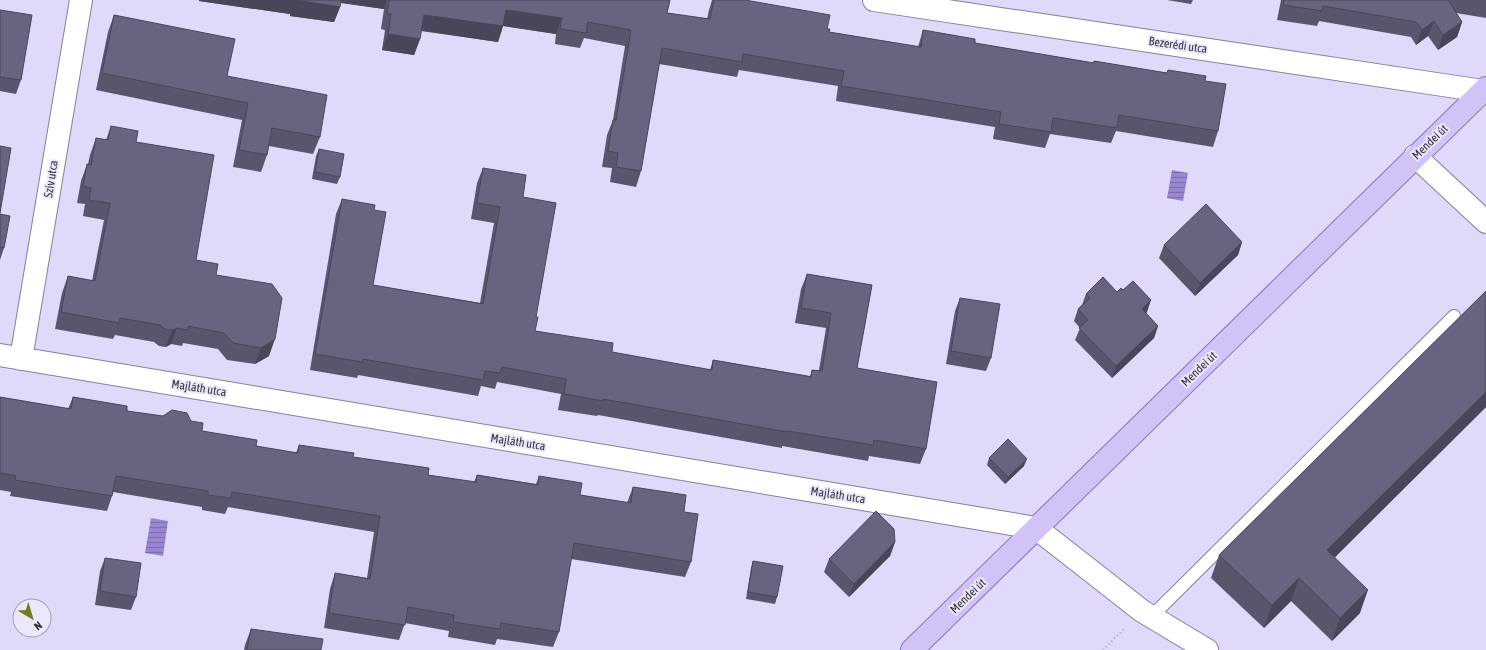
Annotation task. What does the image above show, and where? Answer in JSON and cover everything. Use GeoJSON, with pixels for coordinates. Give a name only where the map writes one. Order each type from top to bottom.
{"type":"FeatureCollection","features":[{"type":"Feature","properties":{"kind":"main road","name":"Mendei út"},"geometry":{"type":"LineString","coordinates":[[912,650],[1484,89]]}},
{"type":"Feature","properties":{"kind":"street","name":"Szív utca"},"geometry":{"type":"LineString","coordinates":[[21,359],[80,0]]}},
{"type":"Feature","properties":{"kind":"street","name":"Bezerédi utca"},"geometry":{"type":"LineString","coordinates":[[874,0],[1484,89]]}},
{"type":"Feature","properties":{"kind":"street"},"geometry":{"type":"LineString","coordinates":[[1416,156],[1486,222]]}},
{"type":"Feature","properties":{"kind":"street","name":"Majláth utca"},"geometry":{"type":"LineString","coordinates":[[0,355],[1036,528]]}},
{"type":"Feature","properties":{"kind":"street"},"geometry":{"type":"LineString","coordinates":[[1036,528],[1142,611],[1207,650]]}},
{"type":"Feature","properties":{"kind":"lane"},"geometry":{"type":"LineString","coordinates":[[1151,616],[1454,316]]}},
{"type":"Feature","properties":{"kind":"shaded area"},"geometry":{"type":"Polygon","coordinates":[[[1172,170],[1188,173],[1183,201],[1167,198],[1172,170]]]}},
{"type":"Feature","properties":{"kind":"shaded area"},"geometry":{"type":"Polygon","coordinates":[[[151,518],[168,521],[163,556],[145,553],[151,518]]]}},
{"type":"Feature","properties":{"kind":"building"},"geometry":{"type":"Polygon","coordinates":[[[295,0],[341,0],[340,7],[295,0]]]}},
{"type":"Feature","properties":{"kind":"building"},"geometry":{"type":"Polygon","coordinates":[[[389,0],[670,0],[667,13],[710,19],[714,0],[745,0],[830,15],[827,29],[830,29],[829,32],[921,47],[923,30],[975,39],[975,43],[1094,63],[1094,61],[1167,73],[1168,70],[1206,76],[1205,81],[1226,84],[1218,131],[1119,115],[1117,128],[1053,118],[1051,132],[999,124],[1001,112],[841,86],[844,71],[743,54],[742,62],[662,48],[641,171],[616,167],[618,153],[608,151],[613,120],[616,120],[631,30],[588,22],[586,33],[560,29],[562,18],[506,10],[503,26],[424,15],[420,39],[388,34],[391,14],[387,14],[389,0]]]}},
{"type":"Feature","properties":{"kind":"building"},"geometry":{"type":"Polygon","coordinates":[[[1284,0],[1448,0],[1462,22],[1443,35],[1434,21],[1422,30],[1416,22],[1323,6],[1322,11],[1283,5],[1284,0]]]}},
{"type":"Feature","properties":{"kind":"building"},"geometry":{"type":"Polygon","coordinates":[[[0,10],[32,15],[21,80],[0,77],[0,10]]]}},
{"type":"Feature","properties":{"kind":"building"},"geometry":{"type":"Polygon","coordinates":[[[114,15],[235,39],[227,76],[327,95],[320,137],[272,128],[267,155],[239,150],[248,103],[102,73],[114,15]]]}},
{"type":"Feature","properties":{"kind":"building"},"geometry":{"type":"Polygon","coordinates":[[[111,126],[138,131],[136,142],[214,155],[196,260],[218,264],[216,275],[272,284],[282,298],[275,339],[261,348],[233,343],[224,333],[188,326],[188,330],[177,328],[172,330],[165,329],[160,325],[120,318],[119,323],[61,312],[68,276],[95,281],[110,203],[89,200],[91,188],[83,186],[87,164],[91,165],[96,138],[108,140],[111,126]]]}},
{"type":"Feature","properties":{"kind":"building"},"geometry":{"type":"Polygon","coordinates":[[[0,146],[11,148],[0,213],[0,146]]]}},
{"type":"Feature","properties":{"kind":"building"},"geometry":{"type":"Polygon","coordinates":[[[319,149],[344,154],[340,177],[315,172],[319,149]]]}},
{"type":"Feature","properties":{"kind":"building"},"geometry":{"type":"Polygon","coordinates":[[[483,168],[526,175],[523,197],[556,203],[536,317],[538,317],[535,331],[613,343],[612,352],[712,370],[713,360],[811,377],[812,370],[822,371],[831,313],[801,308],[807,274],[872,285],[857,368],[937,382],[926,449],[874,440],[873,445],[787,432],[603,399],[603,401],[564,394],[566,379],[502,367],[500,373],[485,371],[483,380],[363,359],[362,362],[315,354],[342,199],[375,205],[374,210],[386,212],[373,285],[483,304],[500,207],[477,203],[483,168]]]}},
{"type":"Feature","properties":{"kind":"building"},"geometry":{"type":"Polygon","coordinates":[[[1206,204],[1242,242],[1200,283],[1164,245],[1206,204]]]}},
{"type":"Feature","properties":{"kind":"building"},"geometry":{"type":"Polygon","coordinates":[[[0,214],[10,216],[4,248],[0,247],[0,214]]]}},
{"type":"Feature","properties":{"kind":"building"},"geometry":{"type":"Polygon","coordinates":[[[1103,277],[1117,292],[1121,288],[1123,290],[1133,281],[1151,300],[1142,309],[1158,326],[1116,366],[1079,328],[1088,320],[1078,309],[1090,298],[1086,294],[1103,277]]]}},
{"type":"Feature","properties":{"kind":"building"},"geometry":{"type":"Polygon","coordinates":[[[1486,291],[1486,392],[1327,550],[1368,590],[1340,618],[1299,578],[1272,605],[1219,555],[1486,291]]]}},
{"type":"Feature","properties":{"kind":"building"},"geometry":{"type":"Polygon","coordinates":[[[960,298],[1000,304],[991,358],[951,351],[960,298]]]}},
{"type":"Feature","properties":{"kind":"building"},"geometry":{"type":"Polygon","coordinates":[[[0,397],[71,409],[73,397],[127,406],[127,411],[163,416],[172,410],[187,413],[191,421],[203,423],[202,431],[257,440],[256,446],[298,453],[299,445],[354,453],[353,457],[429,468],[428,475],[476,482],[477,475],[538,485],[539,476],[582,483],[580,495],[631,503],[633,487],[686,495],[684,512],[698,514],[691,562],[574,543],[559,632],[501,623],[500,629],[453,622],[454,615],[408,607],[405,625],[329,613],[335,573],[370,579],[380,516],[232,492],[231,498],[208,495],[208,491],[116,476],[112,496],[15,480],[16,476],[0,473],[0,397]]]}},
{"type":"Feature","properties":{"kind":"building"},"geometry":{"type":"Polygon","coordinates":[[[1008,439],[1027,459],[1008,477],[989,458],[1008,439]]]}},
{"type":"Feature","properties":{"kind":"building"},"geometry":{"type":"Polygon","coordinates":[[[876,511],[894,529],[895,542],[854,584],[829,559],[876,511]]]}},
{"type":"Feature","properties":{"kind":"building"},"geometry":{"type":"Polygon","coordinates":[[[105,558],[141,563],[136,597],[100,591],[105,558]]]}},
{"type":"Feature","properties":{"kind":"building"},"geometry":{"type":"Polygon","coordinates":[[[753,561],[783,566],[777,597],[748,592],[753,561]]]}},
{"type":"Feature","properties":{"kind":"building"},"geometry":{"type":"Polygon","coordinates":[[[251,629],[323,639],[321,650],[247,650],[251,629]]]}}]}
